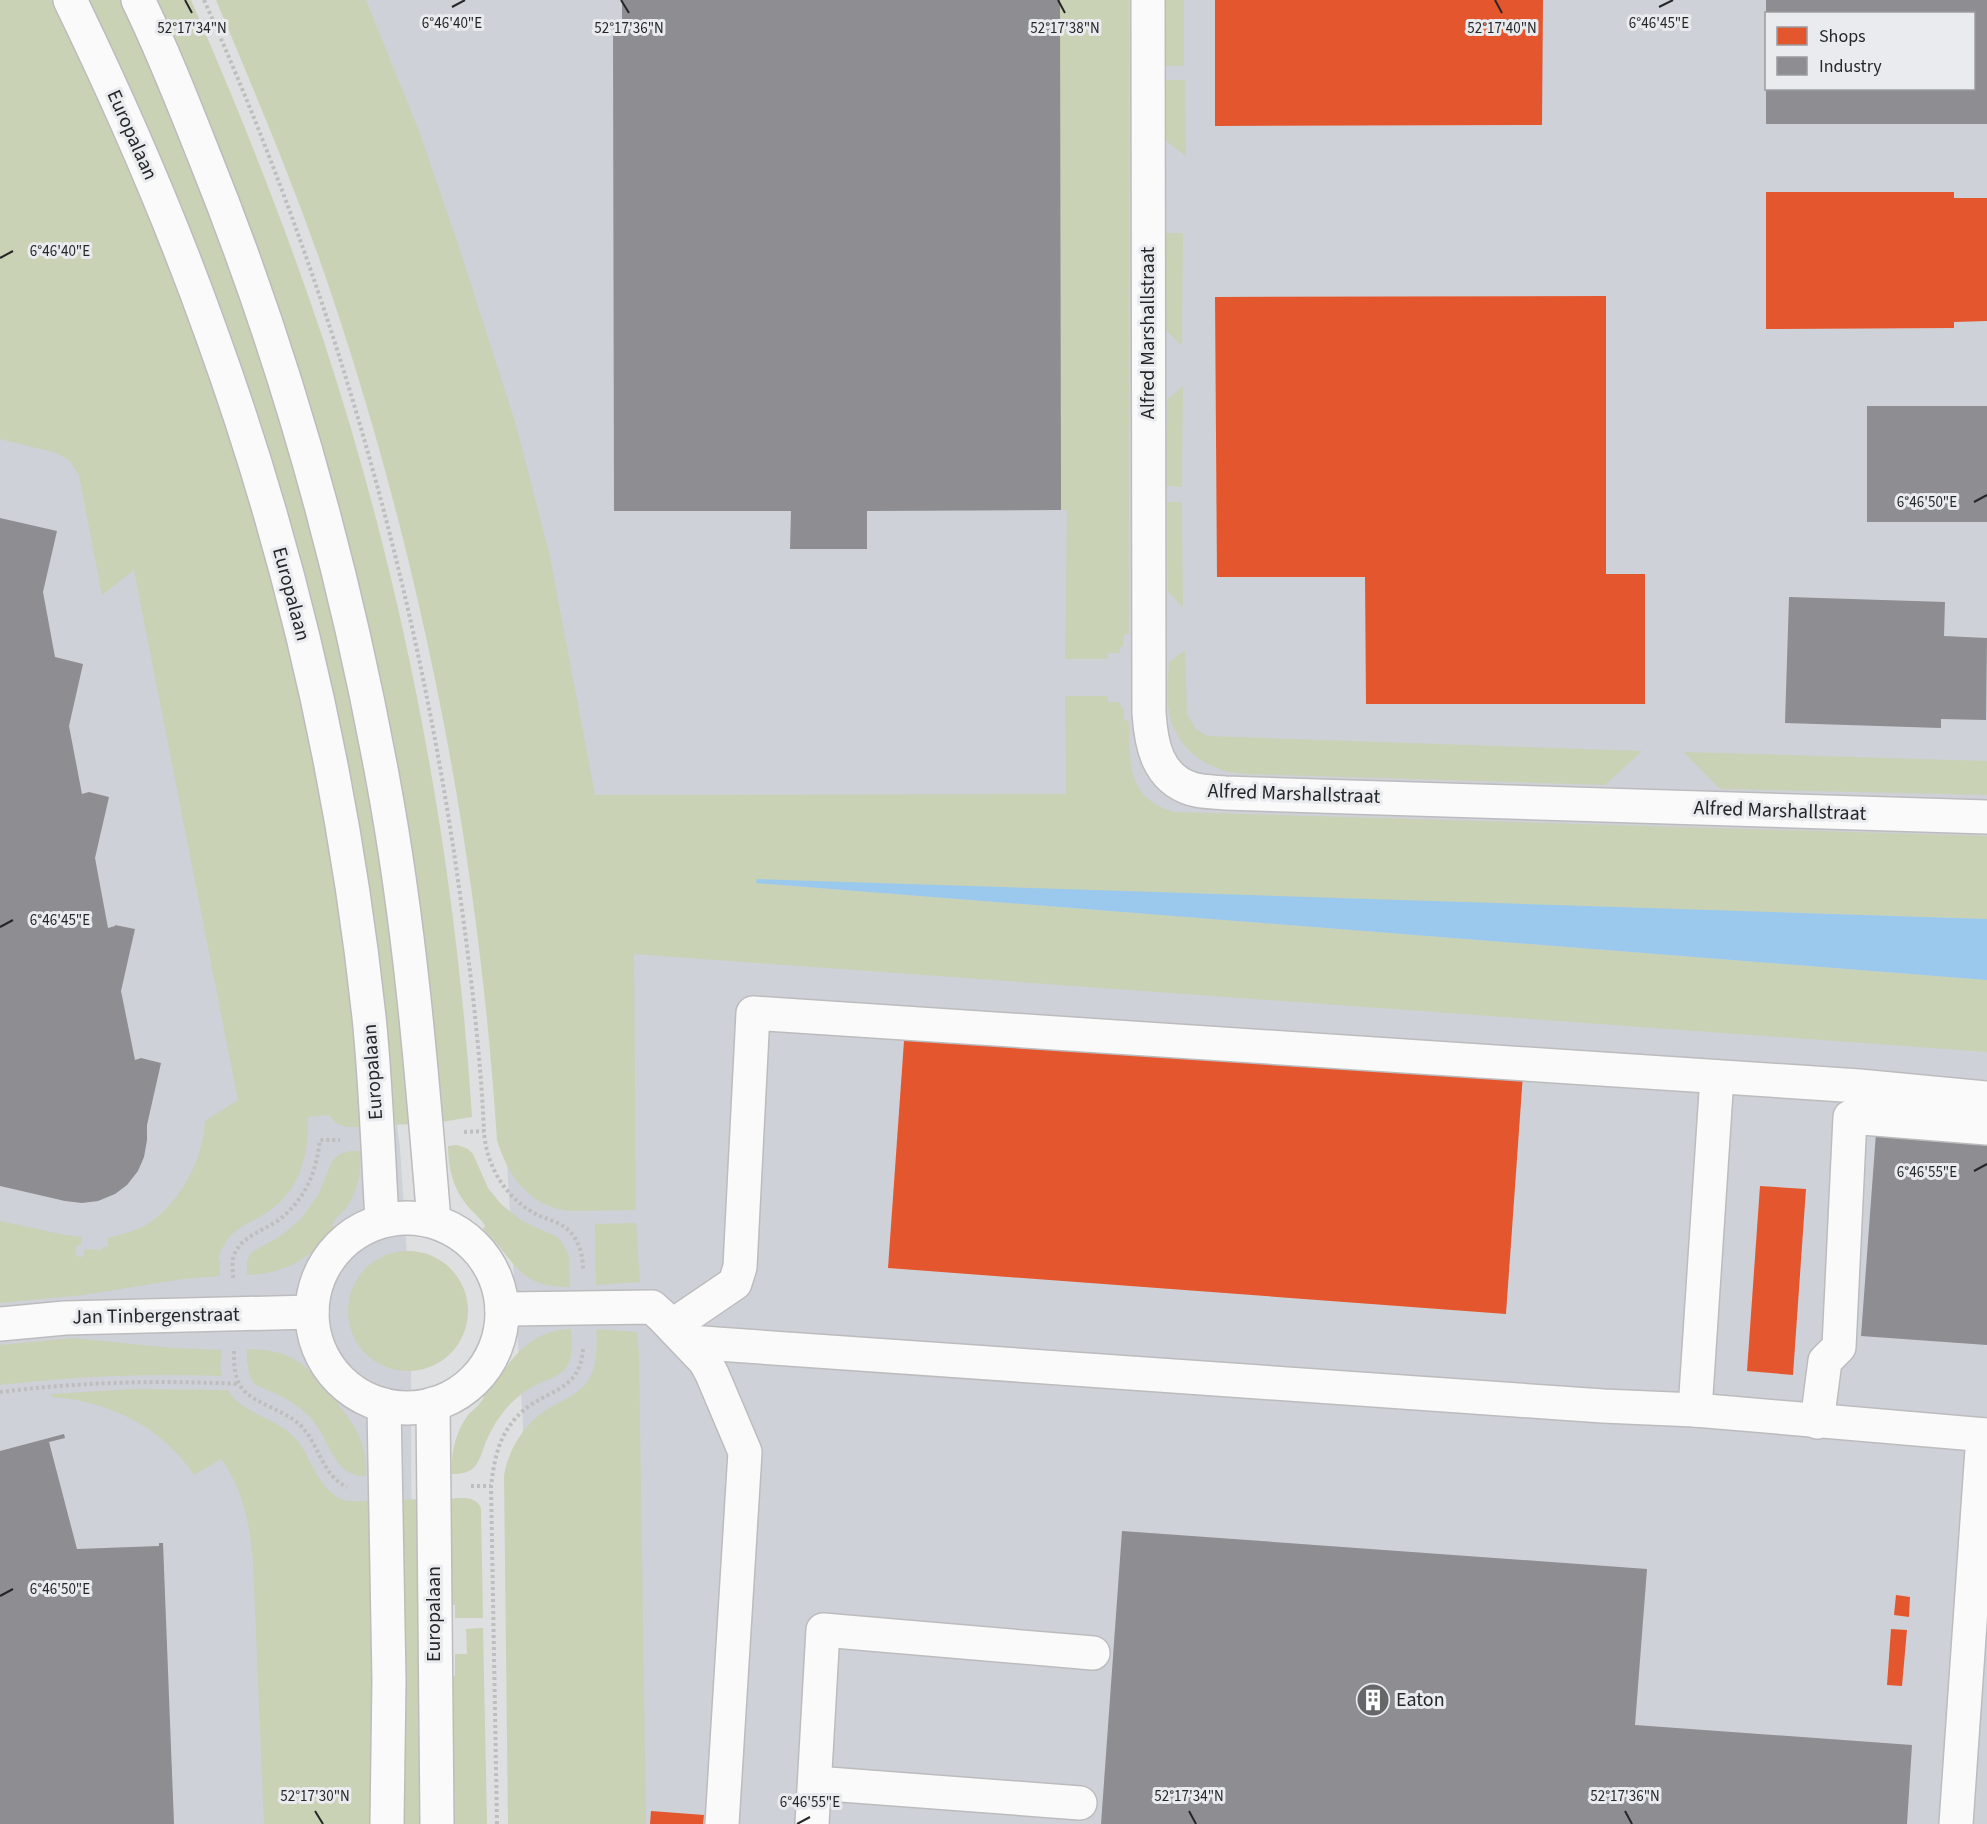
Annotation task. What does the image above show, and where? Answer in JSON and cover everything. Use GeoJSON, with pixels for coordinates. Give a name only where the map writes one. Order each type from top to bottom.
{"type":"FeatureCollection","features":[{"type":"Feature","properties":{"kind":"street","name":"Europalaan"},"geometry":{"type":"LineString","coordinates":[[70,0],[140,152],[191,277],[244,429],[303,639],[329,758],[354,902],[369,1017],[382,1220]]}},
{"type":"Feature","properties":{"kind":"street"},"geometry":{"type":"LineString","coordinates":[[138,0],[192,125],[247,265],[301,429],[329,533],[369,705],[384,781],[418,1029],[435,1221]]}},
{"type":"Feature","properties":{"kind":"street","name":"Alfred Marshallstraat"},"geometry":{"type":"LineString","coordinates":[[1148,0],[1149,712],[1154,751],[1165,771],[1183,785],[1194,789],[1225,793],[1987,817]]}},
{"type":"Feature","properties":{"kind":"street"},"geometry":{"type":"LineString","coordinates":[[680,1334],[735,1283],[740,1267],[753,1013],[1859,1086],[1987,1098]]}},
{"type":"Feature","properties":{"kind":"street"},"geometry":{"type":"LineString","coordinates":[[1695,1410],[1717,1077]]}},
{"type":"Feature","properties":{"kind":"street"},"geometry":{"type":"LineString","coordinates":[[1817,1422],[1825,1361],[1839,1347],[1850,1117],[1987,1128]]}},
{"type":"Feature","properties":{"kind":"street"},"geometry":{"type":"LineString","coordinates":[[417,1218],[435,1221],[456,1231],[475,1245],[489,1264],[498,1286],[502,1309],[500,1334],[490,1358],[476,1378],[456,1394],[433,1404],[417,1407],[384,1405],[364,1398],[346,1386],[320,1353],[314,1333],[312,1312],[315,1288],[325,1264],[339,1245],[359,1230],[382,1220],[417,1218]]}},
{"type":"Feature","properties":{"kind":"street"},"geometry":{"type":"LineString","coordinates":[[502,1309],[652,1307],[705,1361],[712,1374],[745,1452],[722,1824]]}},
{"type":"Feature","properties":{"kind":"street","name":"Jan Tinbergenstraat"},"geometry":{"type":"LineString","coordinates":[[0,1324],[65,1318],[312,1312]]}},
{"type":"Feature","properties":{"kind":"street"},"geometry":{"type":"LineString","coordinates":[[680,1334],[1603,1406],[1695,1410],[1985,1435],[1956,1824]]}},
{"type":"Feature","properties":{"kind":"street","name":"Europalaan"},"geometry":{"type":"LineString","coordinates":[[433,1404],[437,1824]]}},
{"type":"Feature","properties":{"kind":"street"},"geometry":{"type":"LineString","coordinates":[[384,1405],[389,1680],[387,1824]]}},
{"type":"Feature","properties":{"kind":"street"},"geometry":{"type":"LineString","coordinates":[[812,1824],[824,1630],[1093,1653]]}},
{"type":"Feature","properties":{"kind":"street"},"geometry":{"type":"LineString","coordinates":[[815,1783],[1080,1803]]}},
{"type":"Feature","properties":{"kind":"path"},"geometry":{"type":"LineString","coordinates":[[204,0],[257,123],[313,275],[364,435],[399,569],[432,719],[448,808],[478,1040],[484,1131],[490,1161],[495,1174],[511,1196],[535,1214],[564,1226],[579,1244],[583,1264],[583,1360],[578,1372],[568,1384],[531,1403],[513,1420],[493,1462],[491,1486],[497,1824]]}},
{"type":"Feature","properties":{"kind":"path"},"geometry":{"type":"LineString","coordinates":[[427,1135],[484,1131]]}},
{"type":"Feature","properties":{"kind":"path"},"geometry":{"type":"LineString","coordinates":[[377,1138],[320,1140],[317,1164],[298,1202],[284,1217],[243,1242],[236,1250],[233,1260],[235,1375],[248,1394],[296,1420],[311,1437],[325,1467],[341,1484],[354,1489],[387,1488]]}},
{"type":"Feature","properties":{"kind":"path"},"geometry":{"type":"LineString","coordinates":[[0,1392],[132,1382],[239,1384]]}},
{"type":"Feature","properties":{"kind":"path"},"geometry":{"type":"LineString","coordinates":[[434,1487],[491,1486]]}},
{"type":"Feature","properties":{"kind":"shaded area"},"geometry":{"type":"Polygon","coordinates":[[[0,0],[361,844],[400,1148],[411,1316],[412,1824],[0,1824],[0,0]]]}},
{"type":"Feature","properties":{"kind":"shaded area"},"geometry":{"type":"Polygon","coordinates":[[[243,0],[1987,0],[1987,1824],[534,1824],[523,1425],[477,673],[243,0]]]}},
{"type":"Feature","properties":{"kind":"green space"},"geometry":{"type":"Polygon","coordinates":[[[0,0],[57,0],[98,86],[217,386],[290,639],[340,894],[365,1127],[340,1125],[330,1115],[308,1117],[305,1157],[296,1181],[280,1202],[238,1230],[226,1241],[218,1260],[220,1260],[220,1276],[183,1279],[83,1295],[0,1303],[0,1221],[82,1237],[81,1245],[77,1245],[75,1256],[83,1257],[85,1249],[102,1250],[103,1247],[108,1247],[108,1238],[146,1225],[172,1202],[195,1164],[205,1121],[238,1100],[134,570],[102,595],[79,475],[70,461],[57,453],[0,439],[0,0]]]}},
{"type":"Feature","properties":{"kind":"green space"},"geometry":{"type":"Polygon","coordinates":[[[83,0],[124,0],[235,267],[303,484],[373,792],[413,1124],[389,1125],[343,768],[83,0]]]}},
{"type":"Feature","properties":{"kind":"green space"},"geometry":{"type":"Polygon","coordinates":[[[152,0],[191,0],[278,212],[324,342],[353,436],[402,628],[439,822],[453,920],[472,1117],[441,1122],[441,1106],[394,769],[152,0]]]}},
{"type":"Feature","properties":{"kind":"green space"},"geometry":{"type":"Polygon","coordinates":[[[216,0],[366,0],[419,131],[516,425],[550,557],[595,795],[1066,794],[1065,696],[1108,696],[1108,702],[1120,702],[1121,708],[1124,709],[1124,720],[1129,721],[1131,764],[1139,788],[1147,798],[1159,806],[1175,812],[1987,836],[1987,919],[757,883],[1987,980],[1987,1052],[634,954],[636,1210],[571,1211],[557,1208],[532,1197],[514,1178],[497,1140],[476,923],[460,815],[441,708],[392,495],[362,391],[316,250],[275,142],[216,0]]]}},
{"type":"Feature","properties":{"kind":"green space"},"geometry":{"type":"Polygon","coordinates":[[[1060,0],[1129,0],[1129,634],[1124,634],[1120,653],[1108,653],[1108,659],[1065,659],[1067,510],[1061,510],[1060,0]]]}},
{"type":"Feature","properties":{"kind":"green space"},"geometry":{"type":"Polygon","coordinates":[[[1166,0],[1184,0],[1184,66],[1166,66],[1166,0]]]}},
{"type":"Feature","properties":{"kind":"green space"},"geometry":{"type":"Polygon","coordinates":[[[1166,80],[1185,80],[1186,156],[1166,141],[1166,80]]]}},
{"type":"Feature","properties":{"kind":"green space"},"geometry":{"type":"Polygon","coordinates":[[[1166,233],[1183,233],[1182,346],[1166,330],[1166,233]]]}},
{"type":"Feature","properties":{"kind":"green space"},"geometry":{"type":"Polygon","coordinates":[[[1183,386],[1182,487],[1167,486],[1167,400],[1183,386]]]}},
{"type":"Feature","properties":{"kind":"green space"},"geometry":{"type":"Polygon","coordinates":[[[1167,502],[1182,502],[1183,607],[1168,592],[1167,502]]]}},
{"type":"Feature","properties":{"kind":"green space"},"geometry":{"type":"Polygon","coordinates":[[[1185,650],[1187,714],[1196,729],[1208,736],[1642,751],[1605,785],[1231,772],[1204,762],[1193,754],[1183,744],[1171,719],[1168,704],[1169,662],[1185,650]]]}},
{"type":"Feature","properties":{"kind":"green space"},"geometry":{"type":"Polygon","coordinates":[[[1684,752],[1987,761],[1987,795],[1720,789],[1684,752]]]}},
{"type":"Feature","properties":{"kind":"green space"},"geometry":{"type":"Polygon","coordinates":[[[457,1145],[468,1149],[473,1154],[488,1188],[501,1204],[522,1221],[557,1237],[562,1242],[569,1256],[570,1287],[539,1283],[528,1277],[483,1229],[485,1226],[461,1198],[452,1177],[448,1146],[457,1145]]]}},
{"type":"Feature","properties":{"kind":"green space"},"geometry":{"type":"Polygon","coordinates":[[[360,1151],[358,1180],[347,1207],[332,1225],[334,1228],[315,1249],[300,1261],[275,1271],[247,1275],[247,1260],[252,1252],[279,1237],[300,1220],[319,1194],[332,1161],[340,1154],[360,1151]]]}},
{"type":"Feature","properties":{"kind":"green space"},"geometry":{"type":"Polygon","coordinates":[[[636,1223],[640,1282],[596,1285],[595,1224],[636,1223]]]}},
{"type":"Feature","properties":{"kind":"green space"},"geometry":{"type":"Polygon","coordinates":[[[408,1251],[431,1255],[451,1268],[464,1288],[468,1311],[464,1334],[451,1354],[431,1367],[408,1371],[385,1367],[365,1354],[352,1334],[348,1311],[352,1288],[365,1268],[385,1255],[408,1251]]]}},
{"type":"Feature","properties":{"kind":"green space"},"geometry":{"type":"Polygon","coordinates":[[[571,1329],[571,1355],[565,1369],[529,1389],[514,1401],[494,1425],[475,1466],[466,1472],[452,1474],[452,1458],[457,1436],[468,1415],[484,1397],[482,1395],[519,1352],[530,1343],[555,1331],[571,1329]]]}},
{"type":"Feature","properties":{"kind":"green space"},"geometry":{"type":"Polygon","coordinates":[[[597,1329],[637,1332],[646,1824],[508,1824],[504,1476],[511,1452],[523,1432],[539,1415],[576,1393],[589,1379],[595,1361],[597,1329]]]}},
{"type":"Feature","properties":{"kind":"green space"},"geometry":{"type":"Polygon","coordinates":[[[73,1338],[173,1348],[222,1350],[220,1366],[222,1376],[111,1376],[0,1385],[0,1345],[73,1338]]]}},
{"type":"Feature","properties":{"kind":"green space"},"geometry":{"type":"Polygon","coordinates":[[[247,1349],[264,1350],[289,1357],[307,1369],[338,1398],[337,1403],[354,1426],[360,1440],[365,1454],[366,1476],[355,1475],[339,1463],[316,1425],[301,1409],[254,1383],[247,1365],[247,1349]]]}},
{"type":"Feature","properties":{"kind":"green space"},"geometry":{"type":"Polygon","coordinates":[[[134,1389],[228,1390],[249,1410],[291,1434],[298,1441],[322,1483],[337,1497],[350,1501],[373,1501],[375,1824],[264,1824],[253,1561],[250,1534],[235,1482],[221,1459],[194,1475],[166,1443],[132,1419],[93,1404],[52,1397],[51,1394],[134,1389]]]}},
{"type":"Feature","properties":{"kind":"green space"},"geometry":{"type":"Polygon","coordinates":[[[422,1499],[425,1824],[399,1824],[400,1500],[422,1499]]]}},
{"type":"Feature","properties":{"kind":"green space"},"geometry":{"type":"Polygon","coordinates":[[[448,1499],[471,1499],[481,1508],[483,1618],[455,1618],[455,1605],[446,1605],[448,1499]]]}},
{"type":"Feature","properties":{"kind":"green space"},"geometry":{"type":"Polygon","coordinates":[[[483,1628],[487,1824],[449,1824],[447,1676],[455,1676],[455,1654],[467,1654],[466,1629],[483,1628]]]}},
{"type":"Feature","properties":{"kind":"water"},"geometry":{"type":"Polygon","coordinates":[[[757,879],[1987,919],[1987,980],[756,883],[757,879]]]}},
{"type":"Feature","properties":{"kind":"building: Shops"},"geometry":{"type":"Polygon","coordinates":[[[1215,0],[1543,0],[1542,125],[1215,126],[1215,0]]]}},
{"type":"Feature","properties":{"kind":"building: Shops"},"geometry":{"type":"Polygon","coordinates":[[[1766,192],[1954,192],[1954,198],[1987,198],[1987,321],[1954,322],[1954,328],[1766,329],[1766,192]]]}},
{"type":"Feature","properties":{"kind":"building: Shops"},"geometry":{"type":"Polygon","coordinates":[[[1606,296],[1606,574],[1645,574],[1645,704],[1366,704],[1365,577],[1217,577],[1215,297],[1606,296]]]}},
{"type":"Feature","properties":{"kind":"building: Shops"},"geometry":{"type":"Polygon","coordinates":[[[905,1027],[1523,1074],[1506,1314],[888,1268],[905,1027]]]}},
{"type":"Feature","properties":{"kind":"building: Shops"},"geometry":{"type":"Polygon","coordinates":[[[1760,1186],[1806,1189],[1793,1375],[1747,1371],[1760,1186]]]}},
{"type":"Feature","properties":{"kind":"building: Shops"},"geometry":{"type":"Polygon","coordinates":[[[1896,1595],[1910,1597],[1909,1617],[1894,1615],[1896,1595]]]}},
{"type":"Feature","properties":{"kind":"building: Shops"},"geometry":{"type":"Polygon","coordinates":[[[1891,1629],[1907,1630],[1902,1686],[1887,1685],[1891,1629]]]}},
{"type":"Feature","properties":{"kind":"building: Shops"},"geometry":{"type":"Polygon","coordinates":[[[651,1811],[704,1815],[703,1824],[650,1824],[651,1811]]]}},
{"type":"Feature","properties":{"kind":"building: Industry"},"geometry":{"type":"Polygon","coordinates":[[[622,0],[1060,0],[1061,510],[867,511],[867,549],[790,549],[791,511],[614,511],[613,24],[622,24],[622,0]]]}},
{"type":"Feature","properties":{"kind":"building: Industry"},"geometry":{"type":"Polygon","coordinates":[[[1766,0],[1987,0],[1987,124],[1766,124],[1766,90],[1975,90],[1975,12],[1766,12],[1766,0]]]}},
{"type":"Feature","properties":{"kind":"building: Industry"},"geometry":{"type":"Polygon","coordinates":[[[1867,406],[1987,406],[1987,522],[1867,522],[1867,406]]]}},
{"type":"Feature","properties":{"kind":"building: Industry"},"geometry":{"type":"Polygon","coordinates":[[[0,518],[57,531],[43,592],[55,657],[83,664],[69,726],[82,794],[89,792],[109,797],[95,858],[108,928],[115,925],[135,929],[121,991],[135,1060],[141,1058],[161,1063],[147,1125],[144,1157],[138,1171],[127,1185],[115,1194],[98,1201],[82,1203],[65,1201],[0,1186],[0,518]]]}},
{"type":"Feature","properties":{"kind":"building: Industry"},"geometry":{"type":"Polygon","coordinates":[[[1789,597],[1945,602],[1944,636],[1987,638],[1986,720],[1941,719],[1941,728],[1785,723],[1789,597]]]}},
{"type":"Feature","properties":{"kind":"building: Industry"},"geometry":{"type":"Polygon","coordinates":[[[1876,1133],[1987,1141],[1987,1345],[1861,1336],[1876,1133]]]}},
{"type":"Feature","properties":{"kind":"building: Industry"},"geometry":{"type":"Polygon","coordinates":[[[64,1434],[65,1438],[49,1442],[77,1549],[159,1546],[159,1543],[163,1543],[174,1824],[0,1824],[0,1451],[64,1434]]]}},
{"type":"Feature","properties":{"kind":"building: Industry","name":"Eaton"},"geometry":{"type":"Polygon","coordinates":[[[1122,1531],[1647,1569],[1635,1725],[1912,1745],[1907,1824],[1101,1824],[1122,1531]]]}},
{"type":"Feature","properties":{"kind":"place","name":"Eaton"},"geometry":{"type":"Point","coordinates":[1373,1700]}}]}
